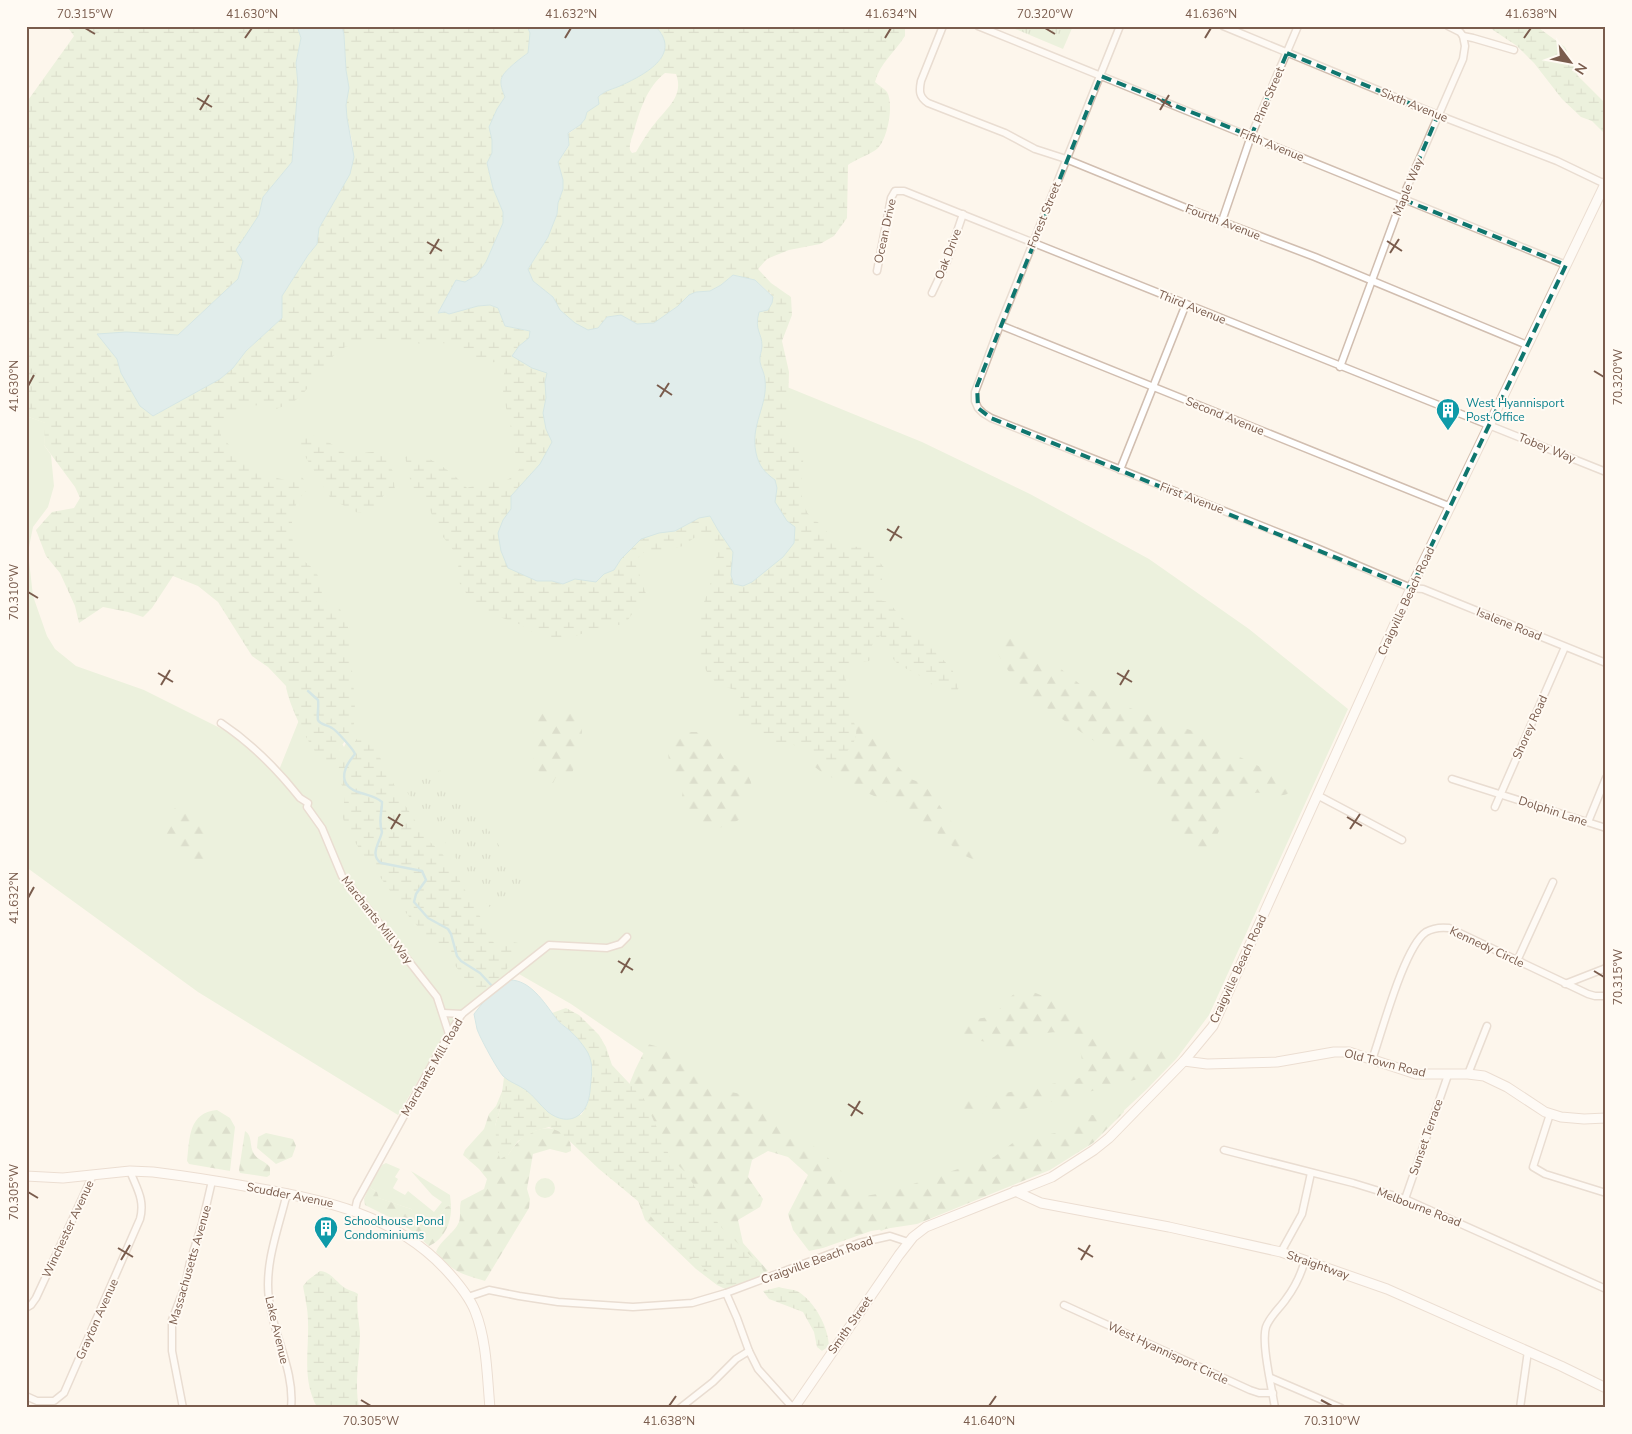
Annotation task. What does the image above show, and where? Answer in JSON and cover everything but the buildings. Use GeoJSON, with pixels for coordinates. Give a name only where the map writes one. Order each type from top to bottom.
{"type":"FeatureCollection","features":[{"type":"Feature","properties":{"kind":"street","name":"Fourth Avenue"},"geometry":{"type":"LineString","coordinates":[[943,26],[920,81],[919,90],[923,100],[1005,133],[1035,149],[1066,159],[1222,221],[1527,345]]}},
{"type":"Feature","properties":{"kind":"street","name":"Fifth Avenue"},"geometry":{"type":"LineString","coordinates":[[978,26],[1566,265]]}},
{"type":"Feature","properties":{"kind":"street","name":"Forest Street"},"geometry":{"type":"LineString","coordinates":[[976,405],[975,392],[1000,325],[1120,26]]}},
{"type":"Feature","properties":{"kind":"street","name":"Sixth Avenue"},"geometry":{"type":"LineString","coordinates":[[1223,26],[1438,115],[1550,158],[1605,183]]}},
{"type":"Feature","properties":{"kind":"street","name":"Pine Street"},"geometry":{"type":"LineString","coordinates":[[1222,221],[1251,136],[1298,26]]}},
{"type":"Feature","properties":{"kind":"street"},"geometry":{"type":"LineString","coordinates":[[1448,26],[1460,32],[1463,36],[1514,50]]}},
{"type":"Feature","properties":{"kind":"street","name":"Maple Way"},"geometry":{"type":"LineString","coordinates":[[1340,367],[1402,199],[1463,60],[1465,46],[1463,36]]}},
{"type":"Feature","properties":{"kind":"street","name":"Craigville Beach Road"},"geometry":{"type":"LineString","coordinates":[[468,1297],[489,1290],[558,1302],[649,1307],[692,1303],[726,1293],[859,1242],[885,1236],[894,1236],[908,1242],[931,1224],[1052,1177],[1094,1150],[1116,1131],[1184,1061],[1213,1026],[1412,588],[1605,183]]}},
{"type":"Feature","properties":{"kind":"street","name":"Third Avenue"},"geometry":{"type":"LineString","coordinates":[[895,191],[904,190],[1488,426]]}},
{"type":"Feature","properties":{"kind":"street","name":"Ocean Drive"},"geometry":{"type":"LineString","coordinates":[[877,272],[890,201],[895,191]]}},
{"type":"Feature","properties":{"kind":"street","name":"Oak Drive"},"geometry":{"type":"LineString","coordinates":[[932,293],[947,261],[963,214]]}},
{"type":"Feature","properties":{"kind":"street"},"geometry":{"type":"LineString","coordinates":[[1120,470],[1186,304]]}},
{"type":"Feature","properties":{"kind":"street","name":"Second Avenue"},"geometry":{"type":"LineString","coordinates":[[1000,325],[1451,507]]}},
{"type":"Feature","properties":{"kind":"street","name":"First Avenue"},"geometry":{"type":"LineString","coordinates":[[976,405],[983,414],[992,418],[1412,588]]}},
{"type":"Feature","properties":{"kind":"street","name":"Tobey Way"},"geometry":{"type":"LineString","coordinates":[[1488,426],[1500,429],[1606,472]]}},
{"type":"Feature","properties":{"kind":"street","name":"Isalene Road"},"geometry":{"type":"LineString","coordinates":[[1412,588],[1423,589],[1606,663]]}},
{"type":"Feature","properties":{"kind":"street","name":"Shorey Road"},"geometry":{"type":"LineString","coordinates":[[1495,807],[1565,647]]}},
{"type":"Feature","properties":{"kind":"street","name":"Marchants Mill Way"},"geometry":{"type":"LineString","coordinates":[[220,723],[257,750],[300,798],[308,803],[307,807],[322,828],[342,876],[437,997],[449,1034]]}},
{"type":"Feature","properties":{"kind":"street"},"geometry":{"type":"LineString","coordinates":[[1588,822],[1606,778]]}},
{"type":"Feature","properties":{"kind":"street","name":"Dolphin Lane"},"geometry":{"type":"LineString","coordinates":[[1452,779],[1501,793],[1606,828]]}},
{"type":"Feature","properties":{"kind":"street"},"geometry":{"type":"LineString","coordinates":[[1317,795],[1402,840]]}},
{"type":"Feature","properties":{"kind":"street"},"geometry":{"type":"LineString","coordinates":[[1517,961],[1553,882]]}},
{"type":"Feature","properties":{"kind":"street","name":"Kennedy Circle"},"geometry":{"type":"LineString","coordinates":[[1372,1060],[1406,960],[1426,932],[1442,927],[1449,928],[1590,995],[1606,996]]}},
{"type":"Feature","properties":{"kind":"street","name":"Marchants Mill Road"},"geometry":{"type":"LineString","coordinates":[[355,1210],[358,1201],[449,1034],[462,1014],[491,989],[549,945],[607,948],[620,944],[627,937]]}},
{"type":"Feature","properties":{"kind":"street"},"geometry":{"type":"LineString","coordinates":[[1565,984],[1606,968]]}},
{"type":"Feature","properties":{"kind":"street"},"geometry":{"type":"LineString","coordinates":[[443,1013],[462,1014]]}},
{"type":"Feature","properties":{"kind":"street"},"geometry":{"type":"LineString","coordinates":[[1468,1074],[1487,1026]]}},
{"type":"Feature","properties":{"kind":"street","name":"Old Town Road"},"geometry":{"type":"LineString","coordinates":[[1184,1061],[1208,1064],[1277,1062],[1334,1052],[1349,1052],[1416,1074],[1468,1074],[1490,1078],[1550,1114],[1575,1119],[1606,1118]]}},
{"type":"Feature","properties":{"kind":"street","name":"Sunset Terrace"},"geometry":{"type":"LineString","coordinates":[[1405,1199],[1448,1075]]}},
{"type":"Feature","properties":{"kind":"street"},"geometry":{"type":"LineString","coordinates":[[1550,1114],[1532,1167],[1545,1174],[1606,1193]]}},
{"type":"Feature","properties":{"kind":"street","name":"Melbourne Road"},"geometry":{"type":"LineString","coordinates":[[1224,1150],[1405,1199],[1606,1288]]}},
{"type":"Feature","properties":{"kind":"street","name":"Scudder Avenue"},"geometry":{"type":"LineString","coordinates":[[26,1176],[63,1178],[130,1171],[153,1172],[287,1193],[324,1201],[355,1210],[389,1226],[417,1244],[445,1268],[468,1297],[475,1311],[483,1338],[490,1408]]}},
{"type":"Feature","properties":{"kind":"street","name":"Grayton Avenue"},"geometry":{"type":"LineString","coordinates":[[26,1396],[37,1401],[54,1402],[64,1393],[140,1219],[143,1208],[130,1171]]}},
{"type":"Feature","properties":{"kind":"street"},"geometry":{"type":"LineString","coordinates":[[1281,1252],[1302,1214],[1311,1173]]}},
{"type":"Feature","properties":{"kind":"street","name":"Winchester Avenue"},"geometry":{"type":"LineString","coordinates":[[26,1308],[36,1298],[93,1175]]}},
{"type":"Feature","properties":{"kind":"street","name":"Massachusetts Avenue"},"geometry":{"type":"LineString","coordinates":[[183,1408],[172,1351],[172,1320],[185,1286],[212,1181]]}},
{"type":"Feature","properties":{"kind":"street","name":"Straightway"},"geometry":{"type":"LineString","coordinates":[[1015,1192],[1031,1200],[1050,1205],[1169,1227],[1281,1252],[1387,1289],[1528,1351],[1606,1388]]}},
{"type":"Feature","properties":{"kind":"street","name":"Lake Avenue"},"geometry":{"type":"LineString","coordinates":[[287,1193],[268,1280],[273,1320],[291,1390],[291,1408]]}},
{"type":"Feature","properties":{"kind":"street","name":"Smith Street"},"geometry":{"type":"LineString","coordinates":[[793,1408],[908,1242]]}},
{"type":"Feature","properties":{"kind":"street"},"geometry":{"type":"LineString","coordinates":[[1275,1408],[1266,1353],[1266,1328],[1272,1316],[1295,1286],[1305,1260]]}},
{"type":"Feature","properties":{"kind":"street"},"geometry":{"type":"LineString","coordinates":[[726,1293],[758,1369],[793,1408]]}},
{"type":"Feature","properties":{"kind":"street","name":"West Hyannisport Circle"},"geometry":{"type":"LineString","coordinates":[[1064,1305],[1250,1390],[1259,1393],[1273,1393]]}},
{"type":"Feature","properties":{"kind":"street"},"geometry":{"type":"LineString","coordinates":[[680,1408],[713,1382],[736,1359],[749,1351]]}},
{"type":"Feature","properties":{"kind":"street"},"geometry":{"type":"LineString","coordinates":[[1520,1408],[1528,1351]]}},
{"type":"Feature","properties":{"kind":"street"},"geometry":{"type":"LineString","coordinates":[[1271,1378],[1341,1408]]}},
{"type":"Feature","properties":{"kind":"highlighted area"},"geometry":{"type":"Polygon","coordinates":[[[1287,53],[1438,115],[1402,199],[1566,265],[1411,588],[991,418],[978,408],[977,386],[1101,76],[1251,136],[1287,53]]]}},
{"type":"Feature","properties":{"kind":"green space"},"geometry":{"type":"Polygon","coordinates":[[[67,26],[297,26],[301,38],[296,63],[298,85],[292,162],[263,197],[259,215],[237,250],[243,261],[238,279],[178,335],[126,332],[101,338],[117,359],[121,373],[153,416],[220,379],[233,368],[246,351],[282,318],[282,296],[317,244],[319,228],[341,190],[353,146],[347,118],[346,105],[349,88],[342,26],[527,26],[530,33],[528,53],[510,67],[502,77],[501,85],[505,97],[489,127],[492,140],[492,154],[487,163],[493,188],[503,212],[503,223],[486,262],[477,275],[465,282],[456,281],[438,313],[445,312],[449,314],[478,306],[490,305],[498,308],[505,326],[530,331],[529,338],[519,346],[532,368],[547,373],[543,413],[546,429],[552,442],[540,464],[511,496],[511,509],[503,520],[509,568],[537,581],[552,581],[563,584],[575,579],[596,582],[604,574],[614,570],[621,559],[641,539],[659,533],[675,531],[699,518],[710,516],[733,552],[731,562],[752,582],[783,557],[794,543],[795,527],[787,521],[775,501],[777,488],[775,480],[760,465],[754,442],[765,389],[765,378],[760,359],[762,342],[756,320],[759,312],[772,303],[771,294],[755,280],[733,275],[710,291],[696,292],[689,295],[678,306],[654,323],[637,324],[621,315],[607,317],[598,328],[588,331],[559,310],[553,297],[533,281],[528,269],[548,237],[557,214],[558,203],[563,189],[563,180],[558,162],[569,146],[568,134],[580,125],[585,119],[587,112],[598,104],[598,97],[638,76],[661,59],[662,34],[655,26],[905,26],[905,36],[884,63],[875,82],[887,92],[889,97],[890,112],[885,137],[878,148],[848,165],[847,218],[834,236],[820,244],[789,250],[767,259],[758,269],[771,283],[791,297],[792,315],[782,341],[789,372],[785,434],[787,439],[804,451],[801,492],[805,508],[810,516],[832,538],[840,544],[866,547],[889,573],[885,580],[874,580],[878,600],[889,602],[952,669],[959,686],[957,693],[946,692],[899,665],[891,655],[889,642],[880,636],[874,641],[871,648],[875,655],[869,661],[854,664],[844,674],[856,734],[851,747],[837,761],[822,761],[792,744],[774,742],[760,735],[735,717],[741,696],[735,690],[711,679],[700,660],[700,614],[715,570],[717,553],[714,536],[694,538],[683,546],[668,550],[646,550],[635,561],[646,594],[628,620],[620,625],[608,624],[557,643],[545,639],[519,624],[477,609],[460,584],[457,574],[459,562],[453,550],[437,529],[425,498],[412,488],[405,457],[414,453],[436,462],[467,488],[488,480],[502,481],[509,479],[523,464],[513,449],[511,428],[503,395],[504,373],[500,364],[495,362],[479,364],[471,360],[467,351],[458,345],[434,342],[421,344],[404,340],[376,339],[345,347],[327,361],[312,383],[292,403],[276,409],[262,405],[246,406],[230,412],[221,424],[221,436],[250,465],[266,474],[289,481],[301,475],[309,488],[296,505],[292,519],[293,542],[298,555],[317,574],[323,598],[326,602],[340,609],[348,626],[355,703],[354,724],[343,744],[334,745],[337,757],[334,762],[325,763],[319,757],[301,727],[286,686],[268,667],[252,656],[218,602],[198,586],[173,576],[152,608],[143,617],[103,607],[79,623],[75,606],[60,573],[46,556],[36,530],[52,512],[74,508],[80,498],[75,487],[44,445],[45,423],[26,416],[26,157],[30,149],[26,143],[26,103],[74,36],[67,26]],[[665,73],[649,92],[631,140],[630,150],[632,153],[636,152],[650,129],[674,100],[678,88],[676,74],[665,73]]]}},
{"type":"Feature","properties":{"kind":"green space"},"geometry":{"type":"Polygon","coordinates":[[[1008,26],[1073,26],[1063,49],[1008,26]]]}},
{"type":"Feature","properties":{"kind":"green space"},"geometry":{"type":"Polygon","coordinates":[[[1487,26],[1536,26],[1565,47],[1578,76],[1606,104],[1606,135],[1592,121],[1581,117],[1562,99],[1534,63],[1517,46],[1487,26]]]}},
{"type":"Feature","properties":{"kind":"green space"},"geometry":{"type":"Polygon","coordinates":[[[282,316],[765,378],[922,442],[1030,494],[1149,559],[1249,629],[1348,709],[1209,1015],[1177,1058],[1087,1145],[1048,1169],[881,1231],[849,1193],[571,1004],[519,974],[498,987],[467,1013],[453,1033],[439,1045],[398,1115],[198,992],[26,867],[26,416],[46,423],[44,445],[51,455],[54,486],[48,507],[33,527],[28,552],[33,596],[47,636],[55,649],[76,666],[144,690],[250,743],[279,770],[309,695],[344,747],[346,743],[182,454],[282,316]]]}},
{"type":"Feature","properties":{"kind":"green space"},"geometry":{"type":"Polygon","coordinates":[[[312,435],[327,441],[352,458],[368,452],[385,454],[393,472],[395,491],[385,494],[368,513],[358,513],[331,499],[300,448],[301,440],[312,435]]]}},
{"type":"Feature","properties":{"kind":"green space"},"geometry":{"type":"Polygon","coordinates":[[[999,637],[1013,637],[1056,665],[1081,685],[1130,708],[1201,734],[1225,750],[1288,780],[1292,784],[1292,790],[1284,795],[1255,793],[1247,796],[1227,816],[1211,849],[1197,852],[1184,842],[1172,823],[1168,806],[1159,791],[1146,778],[1049,709],[1022,687],[1011,674],[995,646],[999,637]]]}},
{"type":"Feature","properties":{"kind":"green space"},"geometry":{"type":"Polygon","coordinates":[[[535,710],[573,713],[579,719],[581,725],[580,744],[571,776],[566,775],[557,767],[553,767],[556,777],[553,783],[547,782],[534,765],[533,758],[537,740],[531,728],[531,712],[535,710]]]}},
{"type":"Feature","properties":{"kind":"green space"},"geometry":{"type":"Polygon","coordinates":[[[852,716],[864,718],[888,740],[889,756],[908,778],[924,784],[956,828],[981,855],[979,862],[963,855],[937,833],[890,803],[824,774],[811,764],[807,753],[822,761],[856,727],[852,716]]]}},
{"type":"Feature","properties":{"kind":"green space"},"geometry":{"type":"Polygon","coordinates":[[[674,732],[697,732],[716,746],[724,759],[746,771],[751,782],[752,791],[740,800],[744,808],[743,817],[719,828],[701,824],[687,814],[682,804],[682,788],[671,772],[669,762],[667,738],[674,732]]]}},
{"type":"Feature","properties":{"kind":"green space"},"geometry":{"type":"Polygon","coordinates":[[[358,737],[372,742],[421,834],[441,852],[453,869],[481,918],[484,930],[494,943],[498,947],[512,942],[518,943],[520,948],[507,969],[495,982],[482,991],[474,993],[460,972],[410,918],[362,853],[345,824],[343,814],[345,795],[338,776],[338,770],[358,737]]]}},
{"type":"Feature","properties":{"kind":"green space"},"geometry":{"type":"Polygon","coordinates":[[[422,769],[428,778],[440,770],[465,806],[431,829],[407,792],[416,786],[410,777],[422,769]]]}},
{"type":"Feature","properties":{"kind":"green space"},"geometry":{"type":"Polygon","coordinates":[[[472,805],[524,883],[489,907],[436,829],[472,805]]]}},
{"type":"Feature","properties":{"kind":"green space"},"geometry":{"type":"Polygon","coordinates":[[[176,808],[191,811],[206,829],[207,855],[200,863],[189,863],[164,838],[161,830],[171,810],[176,808]]]}},
{"type":"Feature","properties":{"kind":"green space"},"geometry":{"type":"Polygon","coordinates":[[[1027,990],[1056,1002],[1081,1021],[1094,1037],[1100,1033],[1106,1043],[1113,1047],[1122,1050],[1168,1049],[1176,1051],[1176,1055],[1157,1074],[1008,1113],[978,1114],[958,1109],[952,1105],[953,1101],[985,1097],[1077,1079],[1083,1076],[1080,1049],[1073,1036],[1069,1034],[1051,1032],[1032,1036],[1016,1047],[1004,1049],[991,1046],[986,1042],[967,1038],[962,1033],[965,1023],[969,1018],[990,1016],[1012,996],[1027,990]]]}},
{"type":"Feature","properties":{"kind":"green space"},"geometry":{"type":"Polygon","coordinates":[[[566,1008],[579,1015],[599,1035],[606,1047],[612,1065],[644,1099],[670,1157],[686,1173],[720,1226],[761,1266],[765,1274],[760,1279],[727,1286],[674,1245],[639,1202],[599,1169],[560,1132],[549,1127],[535,1131],[518,1141],[508,1155],[500,1159],[495,1126],[500,1109],[504,1077],[527,1090],[548,1111],[581,1115],[587,1105],[591,1077],[588,1055],[581,1042],[552,1013],[566,1008]]]}},
{"type":"Feature","properties":{"kind":"green space"},"geometry":{"type":"Polygon","coordinates":[[[648,1044],[670,1050],[700,1070],[721,1090],[753,1098],[775,1119],[815,1147],[839,1167],[852,1191],[865,1196],[889,1192],[994,1157],[1014,1142],[1064,1131],[1083,1123],[1090,1115],[1099,1114],[1118,1107],[1123,1107],[1124,1112],[1093,1143],[1050,1170],[917,1224],[871,1231],[809,1251],[793,1230],[788,1214],[808,1175],[788,1157],[768,1151],[752,1160],[748,1177],[763,1199],[760,1207],[738,1220],[743,1243],[768,1271],[725,1289],[696,1269],[645,1220],[612,1127],[635,1070],[648,1044]]]}},
{"type":"Feature","properties":{"kind":"green space"},"geometry":{"type":"Polygon","coordinates":[[[503,1089],[495,1126],[508,1155],[515,1145],[529,1133],[551,1128],[564,1134],[570,1141],[571,1151],[566,1153],[550,1149],[533,1154],[527,1189],[530,1199],[529,1208],[485,1281],[458,1271],[447,1264],[436,1252],[459,1222],[461,1201],[484,1189],[487,1179],[463,1155],[465,1150],[484,1129],[489,1114],[496,1106],[503,1089]]]}},
{"type":"Feature","properties":{"kind":"green space"},"geometry":{"type":"Polygon","coordinates":[[[217,1110],[230,1118],[235,1127],[230,1171],[189,1164],[187,1161],[190,1136],[196,1121],[200,1116],[217,1110]]]}},
{"type":"Feature","properties":{"kind":"green space"},"geometry":{"type":"Polygon","coordinates":[[[245,1131],[250,1138],[254,1154],[270,1167],[270,1175],[267,1177],[240,1173],[245,1131]]]}},
{"type":"Feature","properties":{"kind":"green space"},"geometry":{"type":"Polygon","coordinates":[[[266,1133],[293,1139],[296,1146],[292,1157],[276,1164],[257,1148],[258,1137],[266,1133]]]}},
{"type":"Feature","properties":{"kind":"green space"},"geometry":{"type":"Polygon","coordinates":[[[386,1163],[400,1169],[395,1177],[398,1179],[393,1188],[405,1195],[408,1191],[434,1212],[442,1202],[432,1195],[411,1171],[450,1195],[451,1205],[446,1207],[438,1217],[440,1223],[437,1226],[417,1221],[411,1209],[378,1198],[377,1192],[369,1187],[382,1165],[386,1163]]]}},
{"type":"Feature","properties":{"kind":"green space"},"geometry":{"type":"Polygon","coordinates":[[[545,1178],[552,1181],[555,1188],[552,1195],[545,1198],[538,1195],[535,1188],[538,1181],[545,1178]]]}},
{"type":"Feature","properties":{"kind":"green space"},"geometry":{"type":"Polygon","coordinates":[[[369,1187],[377,1192],[379,1198],[411,1209],[417,1215],[417,1221],[437,1226],[440,1223],[438,1217],[446,1207],[451,1205],[449,1223],[439,1239],[429,1246],[412,1231],[395,1220],[365,1205],[364,1199],[369,1187]]]}},
{"type":"Feature","properties":{"kind":"green space"},"geometry":{"type":"Polygon","coordinates":[[[320,1271],[331,1276],[343,1287],[358,1294],[357,1309],[360,1333],[357,1389],[359,1407],[317,1407],[312,1397],[307,1365],[308,1317],[303,1286],[320,1271]]]}},
{"type":"Feature","properties":{"kind":"green space"},"geometry":{"type":"Polygon","coordinates":[[[779,1287],[795,1290],[810,1302],[820,1316],[829,1346],[822,1351],[817,1347],[814,1332],[803,1312],[769,1299],[763,1291],[779,1287]]]}},
{"type":"Feature","properties":{"kind":"water"},"geometry":{"type":"Polygon","coordinates":[[[297,26],[342,26],[349,88],[346,105],[347,118],[354,157],[350,174],[319,228],[317,244],[282,296],[282,318],[246,351],[233,368],[220,379],[153,416],[140,406],[121,373],[117,359],[97,334],[126,332],[178,335],[238,279],[243,261],[236,250],[259,215],[263,197],[292,162],[298,85],[296,63],[301,38],[297,26]]]}},
{"type":"Feature","properties":{"kind":"water"},"geometry":{"type":"Polygon","coordinates":[[[527,26],[655,26],[663,36],[665,45],[663,54],[658,62],[641,75],[598,97],[599,104],[587,112],[585,119],[580,125],[568,133],[569,145],[558,162],[563,180],[563,189],[558,203],[557,214],[548,237],[528,269],[533,281],[553,297],[560,310],[575,323],[588,330],[598,328],[607,317],[621,315],[637,324],[654,323],[678,306],[689,295],[696,292],[710,291],[733,275],[755,280],[773,297],[768,310],[759,312],[758,318],[762,346],[760,362],[765,378],[765,389],[755,433],[755,443],[760,465],[775,480],[777,488],[775,502],[787,521],[795,527],[794,543],[783,557],[752,582],[743,586],[734,584],[731,575],[733,552],[710,516],[699,518],[675,531],[659,533],[641,539],[621,559],[614,570],[604,574],[596,582],[575,579],[563,584],[552,581],[537,581],[508,568],[501,551],[498,533],[503,520],[511,509],[511,496],[540,464],[552,442],[546,429],[543,413],[547,373],[532,368],[512,356],[519,346],[529,338],[530,331],[505,326],[498,308],[490,305],[478,306],[449,314],[445,312],[438,313],[456,280],[465,282],[477,275],[486,262],[503,223],[503,212],[493,188],[487,163],[492,153],[489,127],[505,97],[501,85],[502,77],[510,67],[528,53],[530,33],[527,26]]]}},
{"type":"Feature","properties":{"kind":"water"},"geometry":{"type":"Polygon","coordinates":[[[510,980],[524,984],[536,993],[558,1021],[574,1035],[588,1053],[592,1072],[590,1091],[586,1107],[576,1117],[563,1119],[556,1117],[548,1112],[526,1090],[505,1078],[481,1039],[474,1014],[485,1000],[510,980]]]}},
{"type":"Feature","properties":{"kind":"waterway"},"geometry":{"type":"LineString","coordinates":[[308,691],[318,700],[319,722],[334,730],[355,754],[347,765],[344,776],[345,782],[353,790],[375,797],[382,802],[380,821],[382,832],[376,848],[378,860],[381,863],[422,871],[426,880],[416,894],[414,902],[428,918],[448,929],[457,956],[461,961],[480,973],[493,987]]}},
{"type":"Feature","properties":{"kind":"place","name":"West Hyannisport Post Office"},"geometry":{"type":"Point","coordinates":[1448,431]}},
{"type":"Feature","properties":{"kind":"place","name":"Schoolhouse Pond Condominiums"},"geometry":{"type":"Point","coordinates":[326,1249]}}]}
